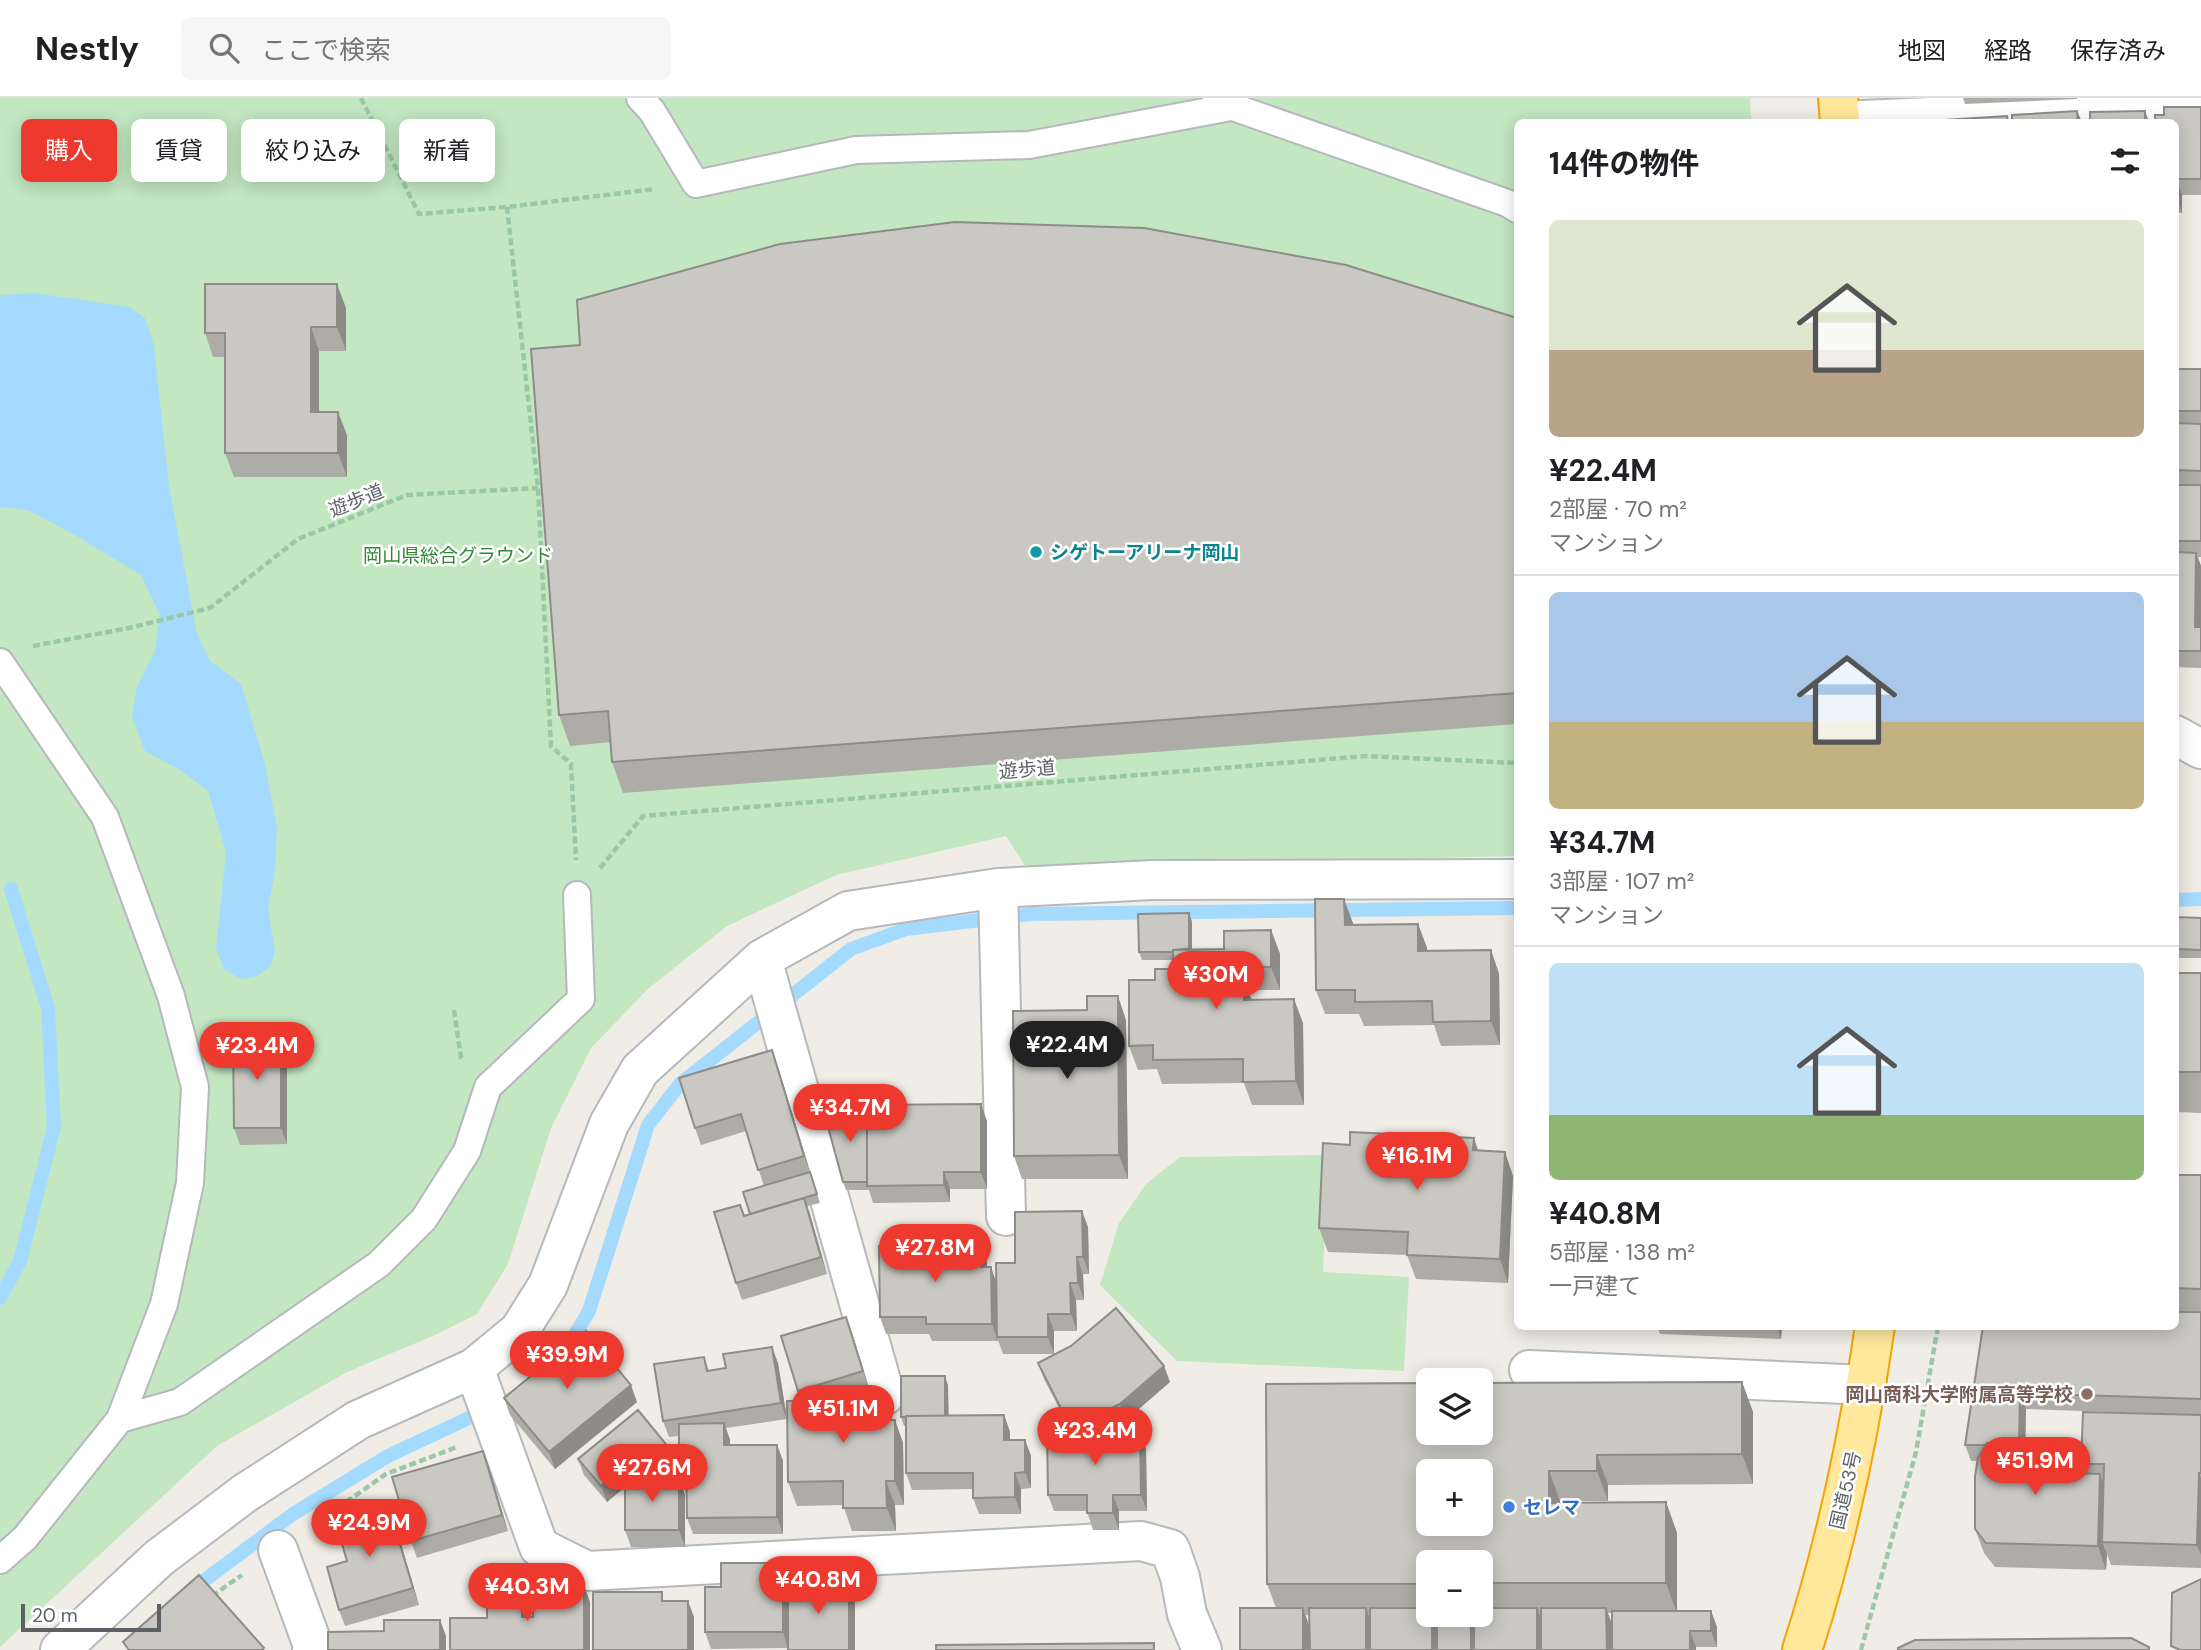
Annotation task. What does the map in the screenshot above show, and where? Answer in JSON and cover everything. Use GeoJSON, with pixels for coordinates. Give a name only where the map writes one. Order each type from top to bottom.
{"type":"FeatureCollection","features":[{"type":"Feature","properties":{"kind":"highway","name":"国道53号"},"geometry":{"type":"LineString","coordinates":[[1802,1650],[1832,1545],[1867,1385],[1874,1330]]}},
{"type":"Feature","properties":{"kind":"street"},"geometry":{"type":"LineString","coordinates":[[1839,114],[1876,98]]}},
{"type":"Feature","properties":{"kind":"street"},"geometry":{"type":"LineString","coordinates":[[1839,114],[2201,108]]}},
{"type":"Feature","properties":{"kind":"street"},"geometry":{"type":"LineString","coordinates":[[2179,737],[2201,749]]}},
{"type":"Feature","properties":{"kind":"street"},"geometry":{"type":"LineString","coordinates":[[1202,1650],[1187,1614],[1180,1577],[1170,1549],[1141,1541],[587,1572],[539,1547],[484,1395],[548,1285],[609,1124],[640,1070],[771,991],[848,911],[998,910],[1153,880],[1514,879]]}},
{"type":"Feature","properties":{"kind":"street"},"geometry":{"type":"LineString","coordinates":[[998,910],[1006,1216]]}},
{"type":"Feature","properties":{"kind":"street"},"geometry":{"type":"LineString","coordinates":[[771,991],[885,1395]]}},
{"type":"Feature","properties":{"kind":"street"},"geometry":{"type":"LineString","coordinates":[[1529,1370],[1867,1385]]}},
{"type":"Feature","properties":{"kind":"street"},"geometry":{"type":"LineString","coordinates":[[61,1650],[159,1558],[245,1493],[358,1420],[484,1395]]}},
{"type":"Feature","properties":{"kind":"street"},"geometry":{"type":"LineString","coordinates":[[278,1550],[312,1643],[312,1650]]}},
{"type":"Feature","properties":{"kind":"lane"},"geometry":{"type":"LineString","coordinates":[[640,98],[652,111],[696,184],[856,150],[1029,145],[1219,102],[1494,198],[1514,208]]}},
{"type":"Feature","properties":{"kind":"lane"},"geometry":{"type":"LineString","coordinates":[[0,662],[105,817],[171,996],[195,1087],[190,1182],[164,1304],[120,1419],[25,1538],[0,1560]]}},
{"type":"Feature","properties":{"kind":"lane"},"geometry":{"type":"LineString","coordinates":[[120,1419],[180,1402],[379,1264],[424,1219],[467,1151],[488,1087],[581,999],[578,895]]}},
{"type":"Feature","properties":{"kind":"path"},"geometry":{"type":"LineString","coordinates":[[361,98],[419,214],[507,207],[696,184]]}},
{"type":"Feature","properties":{"kind":"path"},"geometry":{"type":"LineString","coordinates":[[507,207],[538,488],[551,746],[571,764],[578,895]]}},
{"type":"Feature","properties":{"kind":"path","name":"遊歩道"},"geometry":{"type":"LineString","coordinates":[[33,646],[129,628],[210,608],[298,539],[407,495],[538,488]]}},
{"type":"Feature","properties":{"kind":"path","name":"遊歩道"},"geometry":{"type":"LineString","coordinates":[[578,895],[643,816],[1366,756],[1514,763]]}},
{"type":"Feature","properties":{"kind":"path"},"geometry":{"type":"LineString","coordinates":[[454,1010],[461,1058],[488,1087]]}},
{"type":"Feature","properties":{"kind":"path"},"geometry":{"type":"LineString","coordinates":[[1861,1650],[1916,1452],[1937,1330]]}},
{"type":"Feature","properties":{"kind":"green space","name":"岡山県総合グラウンド"},"geometry":{"type":"Polygon","coordinates":[[[0,98],[1750,98],[1751,119],[1514,119],[1514,856],[1026,867],[1006,836],[836,875],[727,926],[649,988],[591,1048],[551,1128],[508,1264],[477,1314],[347,1372],[217,1446],[0,1647],[0,98]]]}},
{"type":"Feature","properties":{"kind":"green space"},"geometry":{"type":"Polygon","coordinates":[[[1328,1155],[1323,1272],[1409,1277],[1404,1371],[1177,1361],[1100,1285],[1119,1223],[1146,1184],[1180,1157],[1328,1155]]]}},
{"type":"Feature","properties":{"kind":"water"},"geometry":{"type":"Polygon","coordinates":[[[34,293],[129,307],[145,318],[154,346],[169,486],[197,634],[210,661],[241,684],[264,760],[277,827],[275,871],[268,909],[275,952],[271,966],[257,976],[241,979],[224,969],[216,949],[226,852],[208,791],[180,770],[145,751],[132,717],[137,687],[155,650],[160,615],[141,575],[28,510],[0,507],[0,295],[34,293]]]}},
{"type":"Feature","properties":{"kind":"building"},"geometry":{"type":"Polygon","coordinates":[[[2164,107],[2201,107],[2201,179],[2179,179],[2179,119],[2155,119],[2155,115],[2164,115],[2164,107]]]}},
{"type":"Feature","properties":{"kind":"building"},"geometry":{"type":"Polygon","coordinates":[[[2077,111],[2078,119],[2012,119],[2012,115],[2077,111]]]}},
{"type":"Feature","properties":{"kind":"building"},"geometry":{"type":"Polygon","coordinates":[[[2145,111],[2145,119],[2090,119],[2090,112],[2145,111]]]}},
{"type":"Feature","properties":{"kind":"building"},"geometry":{"type":"Polygon","coordinates":[[[2007,116],[2008,119],[1960,119],[2007,116]]]}},
{"type":"Feature","properties":{"kind":"building","name":"シゲトーアリーナ岡山"},"geometry":{"type":"Polygon","coordinates":[[[955,222],[1144,228],[1346,265],[1514,317],[1514,693],[612,762],[608,711],[559,715],[531,349],[580,345],[577,300],[780,244],[955,222]]]}},
{"type":"Feature","properties":{"kind":"building"},"geometry":{"type":"Polygon","coordinates":[[[205,284],[337,284],[337,327],[311,327],[311,412],[338,412],[338,453],[225,453],[225,333],[205,333],[205,284]]]}},
{"type":"Feature","properties":{"kind":"building"},"geometry":{"type":"Polygon","coordinates":[[[2179,369],[2201,369],[2201,411],[2179,411],[2179,369]]]}},
{"type":"Feature","properties":{"kind":"building"},"geometry":{"type":"Polygon","coordinates":[[[2179,423],[2201,424],[2201,471],[2179,470],[2179,423]]]}},
{"type":"Feature","properties":{"kind":"building"},"geometry":{"type":"Polygon","coordinates":[[[2179,485],[2201,485],[2201,541],[2179,541],[2179,485]]]}},
{"type":"Feature","properties":{"kind":"building"},"geometry":{"type":"Polygon","coordinates":[[[2179,552],[2196,553],[2195,627],[2201,627],[2201,651],[2179,651],[2179,552]]]}},
{"type":"Feature","properties":{"kind":"building"},"geometry":{"type":"Polygon","coordinates":[[[1315,899],[1344,899],[1345,925],[1418,924],[1418,951],[1491,950],[1491,1021],[1433,1022],[1432,1001],[1355,1002],[1355,990],[1316,990],[1315,899]]]}},
{"type":"Feature","properties":{"kind":"building"},"geometry":{"type":"Polygon","coordinates":[[[1189,913],[1189,949],[1139,952],[1138,914],[1189,913]]]}},
{"type":"Feature","properties":{"kind":"building"},"geometry":{"type":"Polygon","coordinates":[[[2179,917],[2201,918],[2201,950],[2179,949],[2179,917]]]}},
{"type":"Feature","properties":{"kind":"building"},"geometry":{"type":"Polygon","coordinates":[[[1271,930],[1271,967],[1231,967],[1231,977],[1243,977],[1244,1000],[1294,999],[1296,1081],[1243,1082],[1243,1059],[1153,1060],[1153,1045],[1129,1046],[1129,980],[1155,980],[1155,969],[1173,969],[1173,950],[1224,949],[1224,931],[1271,930]]]}},
{"type":"Feature","properties":{"kind":"building"},"geometry":{"type":"Polygon","coordinates":[[[2179,973],[2201,973],[2201,1072],[2179,1072],[2179,973]]]}},
{"type":"Feature","properties":{"kind":"building"},"geometry":{"type":"Polygon","coordinates":[[[1087,996],[1118,996],[1119,1155],[1014,1156],[1013,1011],[1087,1010],[1087,996]]]}},
{"type":"Feature","properties":{"kind":"building"},"geometry":{"type":"Polygon","coordinates":[[[233,1037],[281,1037],[281,1128],[234,1128],[233,1037]]]}},
{"type":"Feature","properties":{"kind":"building"},"geometry":{"type":"Polygon","coordinates":[[[772,1050],[804,1156],[758,1170],[741,1114],[695,1128],[679,1078],[772,1050]]]}},
{"type":"Feature","properties":{"kind":"building"},"geometry":{"type":"Polygon","coordinates":[[[981,1104],[981,1172],[944,1172],[944,1185],[867,1186],[867,1105],[981,1104]]]}},
{"type":"Feature","properties":{"kind":"building"},"geometry":{"type":"Polygon","coordinates":[[[824,1112],[867,1112],[867,1182],[843,1182],[824,1112]]]}},
{"type":"Feature","properties":{"kind":"building"},"geometry":{"type":"Polygon","coordinates":[[[1350,1132],[1474,1138],[1473,1150],[1505,1152],[1500,1259],[1407,1255],[1408,1232],[1319,1228],[1323,1143],[1350,1145],[1350,1132]]]}},
{"type":"Feature","properties":{"kind":"building"},"geometry":{"type":"Polygon","coordinates":[[[810,1172],[817,1194],[750,1214],[743,1192],[810,1172]]]}},
{"type":"Feature","properties":{"kind":"building"},"geometry":{"type":"Polygon","coordinates":[[[2179,1175],[2201,1175],[2201,1289],[2179,1288],[2179,1175]]]}},
{"type":"Feature","properties":{"kind":"building"},"geometry":{"type":"Polygon","coordinates":[[[804,1198],[821,1257],[736,1283],[714,1212],[740,1205],[744,1216],[804,1198]]]}},
{"type":"Feature","properties":{"kind":"building"},"geometry":{"type":"Polygon","coordinates":[[[1082,1211],[1083,1257],[1077,1257],[1078,1283],[1070,1283],[1071,1314],[1048,1314],[1048,1337],[997,1337],[996,1263],[1015,1263],[1015,1212],[1082,1211]]]}},
{"type":"Feature","properties":{"kind":"building"},"geometry":{"type":"Polygon","coordinates":[[[879,1246],[981,1246],[981,1267],[991,1267],[992,1324],[926,1324],[926,1317],[880,1317],[879,1246]]]}},
{"type":"Feature","properties":{"kind":"building"},"geometry":{"type":"Polygon","coordinates":[[[1116,1308],[1164,1366],[1120,1404],[1071,1428],[1038,1363],[1071,1346],[1116,1308]]]}},
{"type":"Feature","properties":{"kind":"building"},"geometry":{"type":"Polygon","coordinates":[[[2179,1312],[2201,1312],[2201,1399],[2020,1393],[2019,1444],[1965,1445],[1982,1330],[2179,1330],[2179,1312]]]}},
{"type":"Feature","properties":{"kind":"building"},"geometry":{"type":"Polygon","coordinates":[[[846,1317],[863,1371],[798,1391],[781,1336],[846,1317]]]}},
{"type":"Feature","properties":{"kind":"building"},"geometry":{"type":"Polygon","coordinates":[[[586,1331],[631,1385],[549,1452],[504,1398],[586,1331]]]}},
{"type":"Feature","properties":{"kind":"building"},"geometry":{"type":"Polygon","coordinates":[[[772,1347],[781,1403],[663,1421],[654,1364],[704,1357],[707,1371],[726,1368],[723,1354],[772,1347]]]}},
{"type":"Feature","properties":{"kind":"building"},"geometry":{"type":"Polygon","coordinates":[[[901,1376],[945,1376],[945,1416],[901,1417],[901,1376]]]}},
{"type":"Feature","properties":{"kind":"building"},"geometry":{"type":"Polygon","coordinates":[[[1742,1382],[1742,1454],[1597,1455],[1597,1471],[1549,1471],[1549,1503],[1666,1502],[1666,1583],[1493,1583],[1493,1550],[1416,1550],[1416,1584],[1267,1584],[1266,1384],[1416,1383],[1416,1445],[1493,1445],[1493,1383],[1742,1382]]]}},
{"type":"Feature","properties":{"kind":"building"},"geometry":{"type":"Polygon","coordinates":[[[813,1389],[878,1389],[879,1420],[895,1420],[895,1481],[886,1481],[887,1508],[843,1508],[843,1481],[788,1482],[787,1401],[813,1401],[813,1389]]]}},
{"type":"Feature","properties":{"kind":"building"},"geometry":{"type":"Polygon","coordinates":[[[638,1410],[670,1449],[646,1469],[637,1457],[601,1486],[578,1459],[638,1410]]]}},
{"type":"Feature","properties":{"kind":"building"},"geometry":{"type":"Polygon","coordinates":[[[2083,1412],[2201,1415],[2197,1545],[2102,1542],[2104,1464],[2081,1464],[2083,1412]]]}},
{"type":"Feature","properties":{"kind":"building"},"geometry":{"type":"Polygon","coordinates":[[[1004,1415],[1004,1440],[1025,1440],[1025,1472],[1015,1473],[1015,1497],[973,1498],[973,1473],[906,1473],[906,1416],[1004,1415]]]}},
{"type":"Feature","properties":{"kind":"building"},"geometry":{"type":"Polygon","coordinates":[[[724,1423],[724,1445],[777,1445],[777,1517],[687,1518],[686,1454],[679,1454],[679,1424],[724,1423]]]}},
{"type":"Feature","properties":{"kind":"building"},"geometry":{"type":"Polygon","coordinates":[[[1140,1432],[1141,1495],[1113,1495],[1113,1513],[1087,1513],[1087,1495],[1048,1495],[1047,1433],[1140,1432]]]}},
{"type":"Feature","properties":{"kind":"building"},"geometry":{"type":"Polygon","coordinates":[[[1987,1443],[2077,1446],[2076,1473],[2100,1474],[2098,1546],[1986,1543],[1975,1529],[1975,1476],[1978,1458],[1987,1443]]]}},
{"type":"Feature","properties":{"kind":"building"},"geometry":{"type":"Polygon","coordinates":[[[483,1451],[502,1515],[411,1541],[392,1477],[483,1451]]]}},
{"type":"Feature","properties":{"kind":"building"},"geometry":{"type":"Polygon","coordinates":[[[625,1479],[679,1479],[679,1530],[625,1530],[625,1479]]]}},
{"type":"Feature","properties":{"kind":"building"},"geometry":{"type":"Polygon","coordinates":[[[388,1504],[413,1588],[339,1610],[327,1567],[347,1561],[335,1520],[388,1504]]]}},
{"type":"Feature","properties":{"kind":"building"},"geometry":{"type":"Polygon","coordinates":[[[721,1563],[783,1563],[783,1632],[705,1632],[705,1587],[721,1587],[721,1563]]]}},
{"type":"Feature","properties":{"kind":"building"},"geometry":{"type":"Polygon","coordinates":[[[199,1575],[264,1648],[129,1650],[123,1642],[199,1575]]]}},
{"type":"Feature","properties":{"kind":"building"},"geometry":{"type":"Polygon","coordinates":[[[2201,1579],[2201,1650],[2180,1650],[2171,1646],[2172,1593],[2201,1579]]]}},
{"type":"Feature","properties":{"kind":"building"},"geometry":{"type":"Polygon","coordinates":[[[788,1581],[849,1581],[849,1650],[788,1650],[788,1581]]]}},
{"type":"Feature","properties":{"kind":"building"},"geometry":{"type":"Polygon","coordinates":[[[533,1585],[584,1585],[584,1650],[450,1650],[450,1618],[487,1618],[487,1601],[522,1601],[522,1617],[533,1617],[533,1585]]]}},
{"type":"Feature","properties":{"kind":"building"},"geometry":{"type":"Polygon","coordinates":[[[593,1592],[662,1592],[662,1601],[688,1601],[688,1650],[593,1650],[593,1592]]]}},
{"type":"Feature","properties":{"kind":"building"},"geometry":{"type":"Polygon","coordinates":[[[1240,1608],[1303,1608],[1303,1650],[1240,1650],[1240,1608]]]}},
{"type":"Feature","properties":{"kind":"building"},"geometry":{"type":"Polygon","coordinates":[[[1309,1608],[1366,1608],[1366,1650],[1310,1650],[1309,1608]]]}},
{"type":"Feature","properties":{"kind":"building"},"geometry":{"type":"Polygon","coordinates":[[[1370,1608],[1416,1608],[1416,1627],[1432,1627],[1432,1650],[1370,1650],[1370,1608]]]}},
{"type":"Feature","properties":{"kind":"building"},"geometry":{"type":"Polygon","coordinates":[[[1493,1608],[1537,1608],[1537,1650],[1474,1650],[1474,1627],[1493,1627],[1493,1608]]]}},
{"type":"Feature","properties":{"kind":"building"},"geometry":{"type":"Polygon","coordinates":[[[1541,1608],[1606,1608],[1607,1650],[1541,1650],[1541,1608]]]}},
{"type":"Feature","properties":{"kind":"building"},"geometry":{"type":"Polygon","coordinates":[[[1612,1611],[1711,1611],[1711,1631],[1690,1631],[1690,1650],[1612,1650],[1612,1611]]]}},
{"type":"Feature","properties":{"kind":"building"},"geometry":{"type":"Polygon","coordinates":[[[384,1620],[440,1620],[440,1650],[328,1650],[328,1632],[384,1631],[384,1620]]]}},
{"type":"Feature","properties":{"kind":"building"},"geometry":{"type":"Polygon","coordinates":[[[1437,1627],[1471,1627],[1471,1650],[1437,1650],[1437,1627]]]}},
{"type":"Feature","properties":{"kind":"building"},"geometry":{"type":"Polygon","coordinates":[[[2131,1638],[2149,1647],[2149,1650],[1898,1650],[1915,1640],[2131,1638]]]}},
{"type":"Feature","properties":{"kind":"building"},"geometry":{"type":"Polygon","coordinates":[[[1154,1643],[1154,1650],[936,1650],[936,1645],[1154,1643]]]}},
{"type":"Feature","properties":{"kind":"waterway"},"geometry":{"type":"LineString","coordinates":[[0,1298],[20,1261],[54,1127],[48,1008],[11,889]]}},
{"type":"Feature","properties":{"kind":"waterway"},"geometry":{"type":"LineString","coordinates":[[2179,900],[2201,899]]}},
{"type":"Feature","properties":{"kind":"waterway"},"geometry":{"type":"LineString","coordinates":[[555,1360],[570,1343],[589,1311],[648,1125],[680,1084],[851,949],[906,929],[1031,914],[1514,908]]}},
{"type":"Feature","properties":{"kind":"waterway"},"geometry":{"type":"LineString","coordinates":[[190,1591],[293,1514],[388,1456],[488,1409]]}},
{"type":"Feature","properties":{"kind":"place","name":"シゲトーアリーナ岡山"},"geometry":{"type":"Point","coordinates":[1036,552]}},
{"type":"Feature","properties":{"kind":"place","name":"岡山商科大学附属高等学校"},"geometry":{"type":"Point","coordinates":[2087,1394]}},
{"type":"Feature","properties":{"kind":"place","name":"セレマ"},"geometry":{"type":"Point","coordinates":[1509,1507]}}]}
